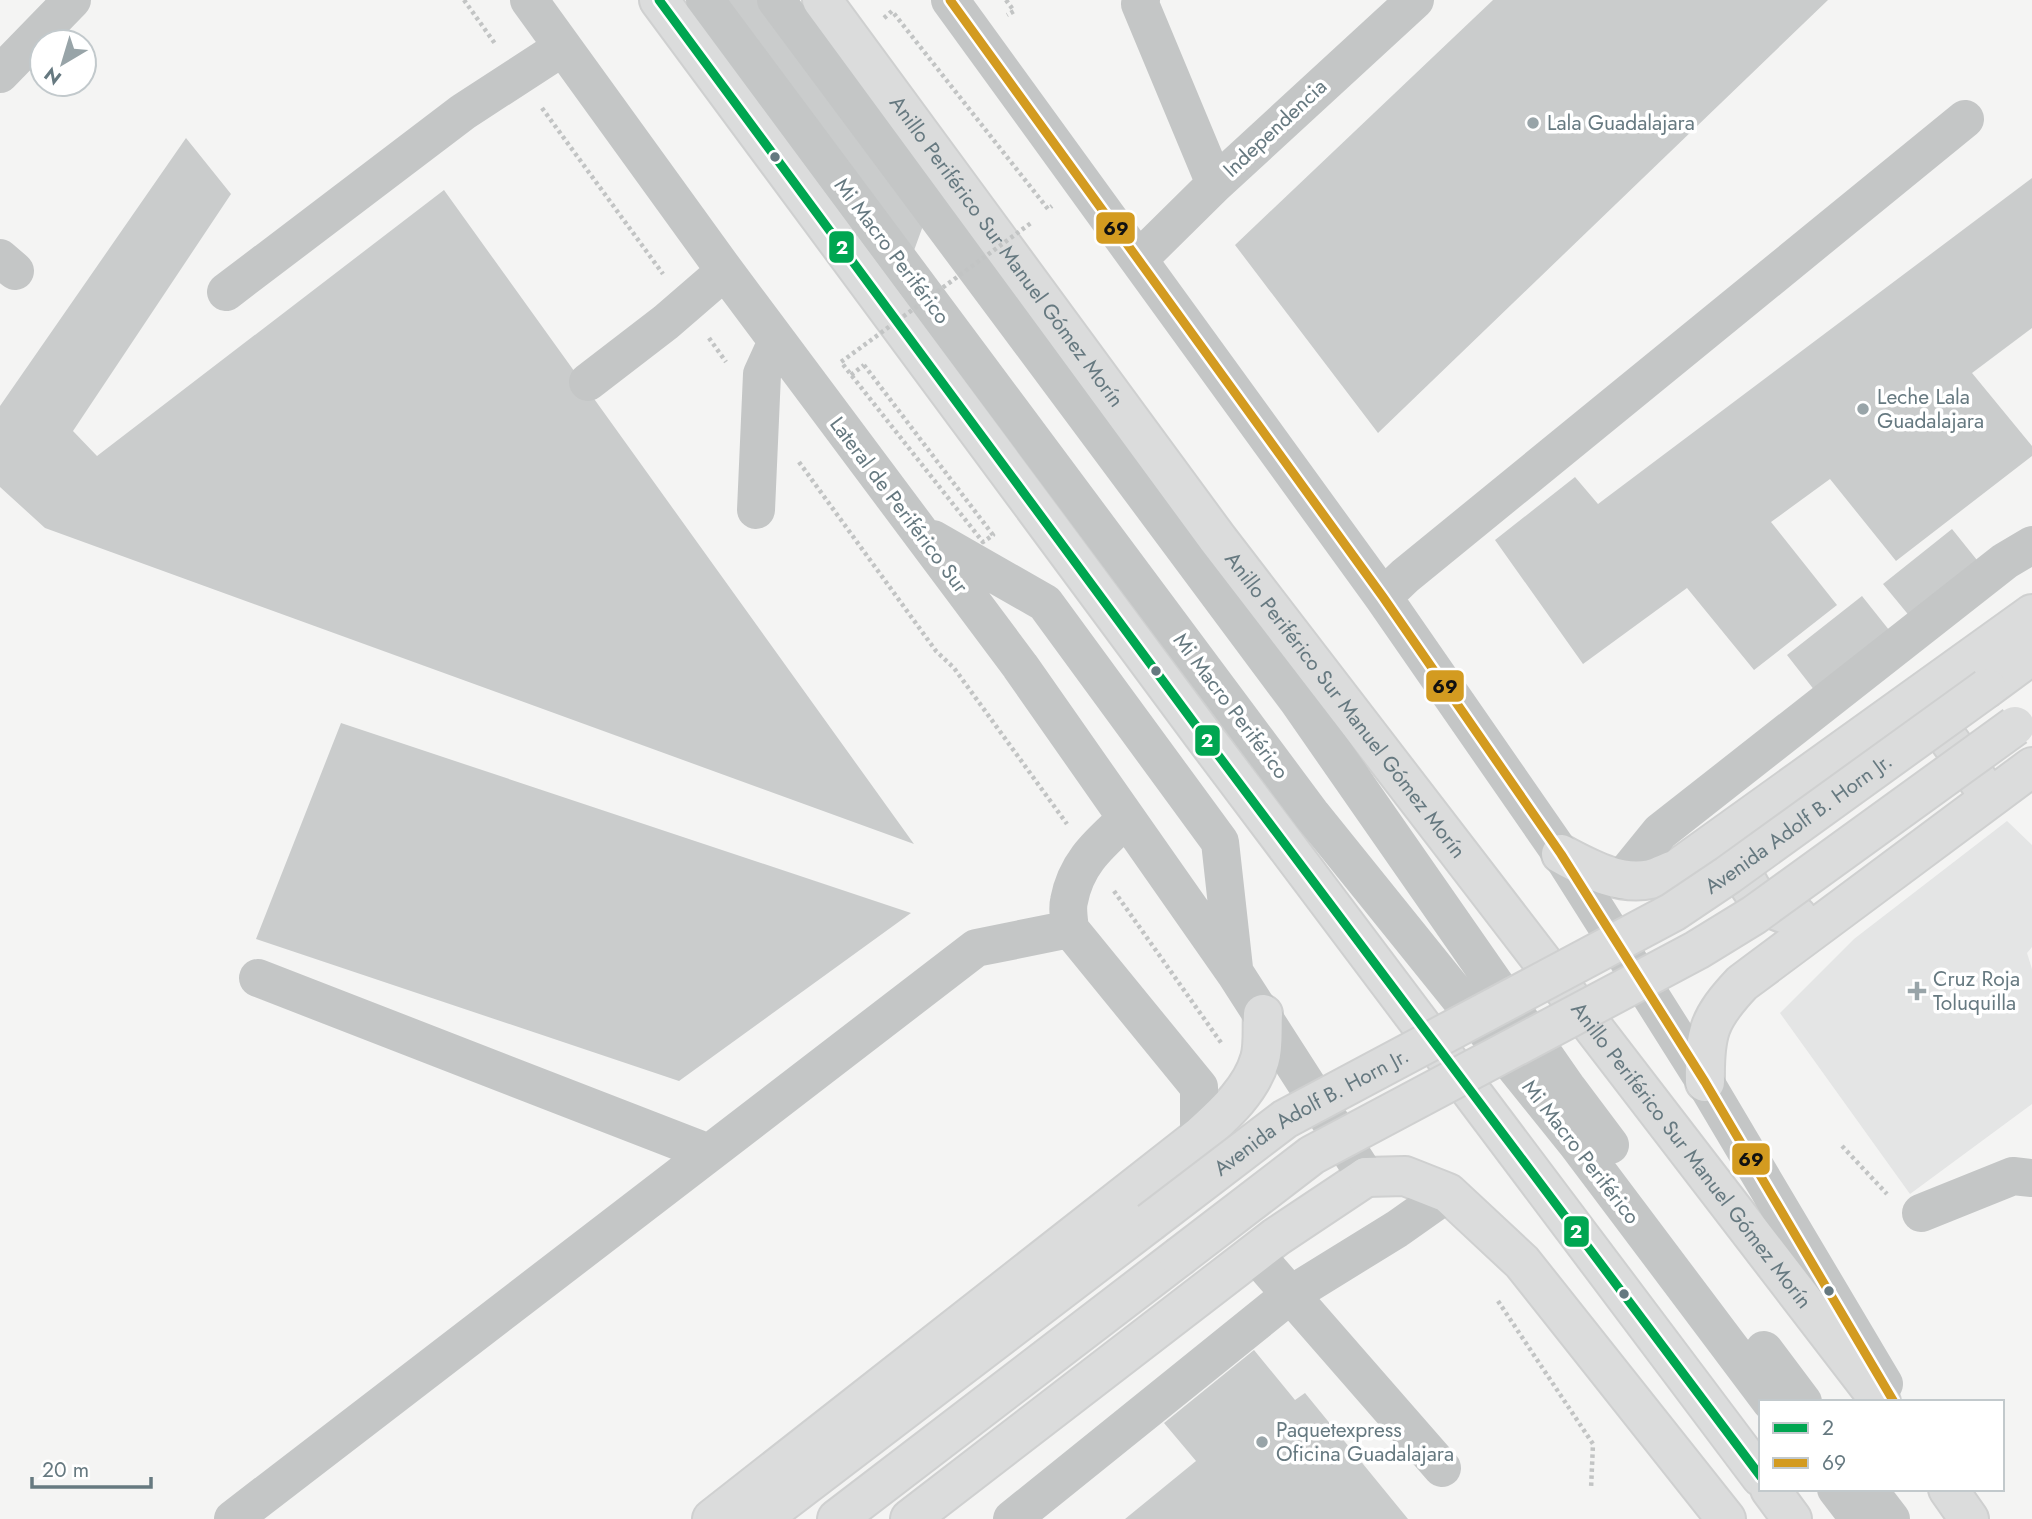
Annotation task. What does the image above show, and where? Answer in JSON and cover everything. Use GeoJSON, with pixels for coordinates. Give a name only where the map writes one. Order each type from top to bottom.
{"type":"FeatureCollection","features":[{"type":"Feature","properties":{"kind":"main road"},"geometry":{"type":"LineString","coordinates":[[659,0],[1195,724],[1759,1474]]}},
{"type":"Feature","properties":{"kind":"main road","name":"Anillo Periférico Sur Manuel Gómez Morín"},"geometry":{"type":"LineString","coordinates":[[822,0],[1217,538],[1879,1400]]}},
{"type":"Feature","properties":{"kind":"main road"},"geometry":{"type":"LineString","coordinates":[[1561,854],[1595,872],[1621,880],[1649,879],[1677,869],[2032,614]]}},
{"type":"Feature","properties":{"kind":"main road","name":"Avenida Adolf B. Horn Jr."},"geometry":{"type":"LineString","coordinates":[[761,1519],[1285,1119],[1673,912],[1728,876],[2032,654]]}},
{"type":"Feature","properties":{"kind":"main road"},"geometry":{"type":"LineString","coordinates":[[1917,697],[1991,797]]}},
{"type":"Feature","properties":{"kind":"main road","name":"Avenida Adolf B. Horn Jr."},"geometry":{"type":"LineString","coordinates":[[837,1519],[1312,1155],[1697,950],[1754,915],[2024,720]]}},
{"type":"Feature","properties":{"kind":"main road"},"geometry":{"type":"LineString","coordinates":[[1705,1082],[1704,1058],[1708,1029],[1721,1005],[1742,983],[2032,767]]}},
{"type":"Feature","properties":{"kind":"main road"},"geometry":{"type":"LineString","coordinates":[[1761,810],[1744,844],[1741,867],[1751,889],[1782,915],[1798,916],[1840,909]]}},
{"type":"Feature","properties":{"kind":"main road"},"geometry":{"type":"LineString","coordinates":[[712,1519],[1226,1113],[1250,1082],[1261,1057],[1263,1014]]}},
{"type":"Feature","properties":{"kind":"main road"},"geometry":{"type":"LineString","coordinates":[[1199,1137],[1214,1143],[1255,1173],[1277,1220],[1266,1246]]}},
{"type":"Feature","properties":{"kind":"main road"},"geometry":{"type":"LineString","coordinates":[[910,1519],[1266,1246],[1366,1177],[1405,1176],[1448,1193],[1522,1262],[1726,1519]]}},
{"type":"Feature","properties":{"kind":"main road"},"geometry":{"type":"LineString","coordinates":[[1771,1491],[1792,1519]]}},
{"type":"Feature","properties":{"kind":"main road"},"geometry":{"type":"LineString","coordinates":[[1949,1491],[1969,1519]]}},
{"type":"Feature","properties":{"kind":"street"},"geometry":{"type":"LineString","coordinates":[[0,74],[72,0]]}},
{"type":"Feature","properties":{"kind":"street","name":"Lateral de Periférico Sur"},"geometry":{"type":"LineString","coordinates":[[529,0],[725,271],[1020,666],[1125,820],[1235,972],[1366,1177]]}},
{"type":"Feature","properties":{"kind":"street","name":"Mi Macro Periférico"},"geometry":{"type":"LineString","coordinates":[[705,0],[1304,804],[1577,1144],[1769,1400]]}},
{"type":"Feature","properties":{"kind":"street","name":"Mi Macro Periférico"},"geometry":{"type":"LineString","coordinates":[[776,0],[1298,701],[1568,1089],[1801,1400]]}},
{"type":"Feature","properties":{"kind":"street"},"geometry":{"type":"LineString","coordinates":[[950,0],[1383,597],[1561,854],[1705,1082],[1893,1400]]}},
{"type":"Feature","properties":{"kind":"street"},"geometry":{"type":"LineString","coordinates":[[1141,0],[1140,4],[1215,184]]}},
{"type":"Feature","properties":{"kind":"street","name":"Independencia"},"geometry":{"type":"LineString","coordinates":[[1139,259],[1215,184],[1415,0]]}},
{"type":"Feature","properties":{"kind":"street"},"geometry":{"type":"LineString","coordinates":[[226,292],[463,111],[563,47]]}},
{"type":"Feature","properties":{"kind":"street"},"geometry":{"type":"LineString","coordinates":[[1383,597],[1405,576],[1965,119]]}},
{"type":"Feature","properties":{"kind":"street"},"geometry":{"type":"LineString","coordinates":[[588,382],[725,271]]}},
{"type":"Feature","properties":{"kind":"street"},"geometry":{"type":"LineString","coordinates":[[756,510],[762,374],[777,341]]}},
{"type":"Feature","properties":{"kind":"street"},"geometry":{"type":"LineString","coordinates":[[919,531],[1045,603],[1220,842],[1235,972]]}},
{"type":"Feature","properties":{"kind":"street"},"geometry":{"type":"LineString","coordinates":[[1621,880],[1660,832],[2005,561],[2032,545]]}},
{"type":"Feature","properties":{"kind":"street"},"geometry":{"type":"LineString","coordinates":[[1125,820],[1088,854],[1068,902],[1070,929],[1199,1087],[1199,1137]]}},
{"type":"Feature","properties":{"kind":"street"},"geometry":{"type":"LineString","coordinates":[[233,1519],[976,948],[1070,929]]}},
{"type":"Feature","properties":{"kind":"street"},"geometry":{"type":"LineString","coordinates":[[258,978],[709,1153]]}},
{"type":"Feature","properties":{"kind":"street"},"geometry":{"type":"LineString","coordinates":[[1921,1213],[2013,1176],[2032,1178]]}},
{"type":"Feature","properties":{"kind":"street"},"geometry":{"type":"LineString","coordinates":[[1012,1519],[1290,1295],[1397,1229],[1448,1193]]}},
{"type":"Feature","properties":{"kind":"street"},"geometry":{"type":"LineString","coordinates":[[1266,1246],[1290,1295],[1442,1468]]}},
{"type":"Feature","properties":{"kind":"street"},"geometry":{"type":"LineString","coordinates":[[1838,1491],[1859,1519]]}},
{"type":"Feature","properties":{"kind":"street"},"geometry":{"type":"LineString","coordinates":[[1870,1491],[1891,1519]]}},
{"type":"Feature","properties":{"kind":"path"},"geometry":{"type":"LineString","coordinates":[[891,28],[884,17],[892,11],[1048,209]]}},
{"type":"Feature","properties":{"kind":"path"},"geometry":{"type":"LineString","coordinates":[[864,365],[993,535],[983,542],[841,362],[1031,223],[1023,212]]}},
{"type":"Feature","properties":{"kind":"path"},"geometry":{"type":"LineString","coordinates":[[1842,1146],[1903,1210],[1921,1213]]}},
{"type":"Feature","properties":{"kind":"path"},"geometry":{"type":"LineString","coordinates":[[1497,1299],[1593,1444],[1591,1489]]}},
{"type":"Feature","properties":{"kind":"shaded area","name":"Cruz Roja Toluquilla"},"geometry":{"type":"Polygon","coordinates":[[[2007,821],[2032,845],[2032,947],[2027,953],[2032,969],[2032,1104],[1910,1194],[1780,1013],[1854,939],[2007,821]]]}},
{"type":"Feature","properties":{"kind":"building"},"geometry":{"type":"Polygon","coordinates":[[[720,0],[759,0],[924,223],[912,256],[720,0]]]}},
{"type":"Feature","properties":{"kind":"building","name":"Lala Guadalajara"},"geometry":{"type":"Polygon","coordinates":[[[1493,0],[1828,0],[1378,433],[1235,245],[1493,0]]]}},
{"type":"Feature","properties":{"kind":"building"},"geometry":{"type":"Polygon","coordinates":[[[186,138],[231,194],[73,431],[97,456],[444,190],[914,844],[45,528],[0,487],[0,406],[186,138]]]}},
{"type":"Feature","properties":{"kind":"building","name":"Leche Lala Guadalajara"},"geometry":{"type":"Polygon","coordinates":[[[2032,178],[2032,328],[1972,373],[2032,446],[2032,456],[1896,561],[1830,479],[1771,522],[1837,605],[1754,670],[1687,588],[1583,664],[1495,540],[1575,477],[1598,504],[2032,178]]]}},
{"type":"Feature","properties":{"kind":"building"},"geometry":{"type":"Polygon","coordinates":[[[1952,529],[1985,570],[1916,624],[1883,584],[1952,529]]]}},
{"type":"Feature","properties":{"kind":"building"},"geometry":{"type":"Polygon","coordinates":[[[1862,596],[1897,640],[1822,700],[1787,655],[1862,596]]]}},
{"type":"Feature","properties":{"kind":"building"},"geometry":{"type":"Polygon","coordinates":[[[341,723],[911,913],[679,1081],[256,939],[341,723]]]}},
{"type":"Feature","properties":{"kind":"building","name":"Paquetexpress Oficina Guadalajara"},"geometry":{"type":"Polygon","coordinates":[[[1254,1350],[1295,1400],[1305,1393],[1408,1519],[1125,1519],[1196,1461],[1164,1423],[1254,1350]]]}},
{"type":"Feature","properties":{"kind":"transit line","name":"2"},"geometry":{"type":"LineString","coordinates":[[659,0],[1203,735],[1759,1474]]}},
{"type":"Feature","properties":{"kind":"transit line","name":"69"},"geometry":{"type":"LineString","coordinates":[[950,0],[1383,597],[1561,854],[1705,1082],[1893,1400]]}},
{"type":"Feature","properties":{"kind":"place","name":"Lala Guadalajara"},"geometry":{"type":"Point","coordinates":[1533,123]}},
{"type":"Feature","properties":{"kind":"place","name":"Leche Lala Guadalajara"},"geometry":{"type":"Point","coordinates":[1863,409]}},
{"type":"Feature","properties":{"kind":"place","name":"Cruz Roja Toluquilla"},"geometry":{"type":"Point","coordinates":[1917,991]}},
{"type":"Feature","properties":{"kind":"place","name":"Paquetexpress Oficina Guadalajara"},"geometry":{"type":"Point","coordinates":[1262,1442]}}]}
